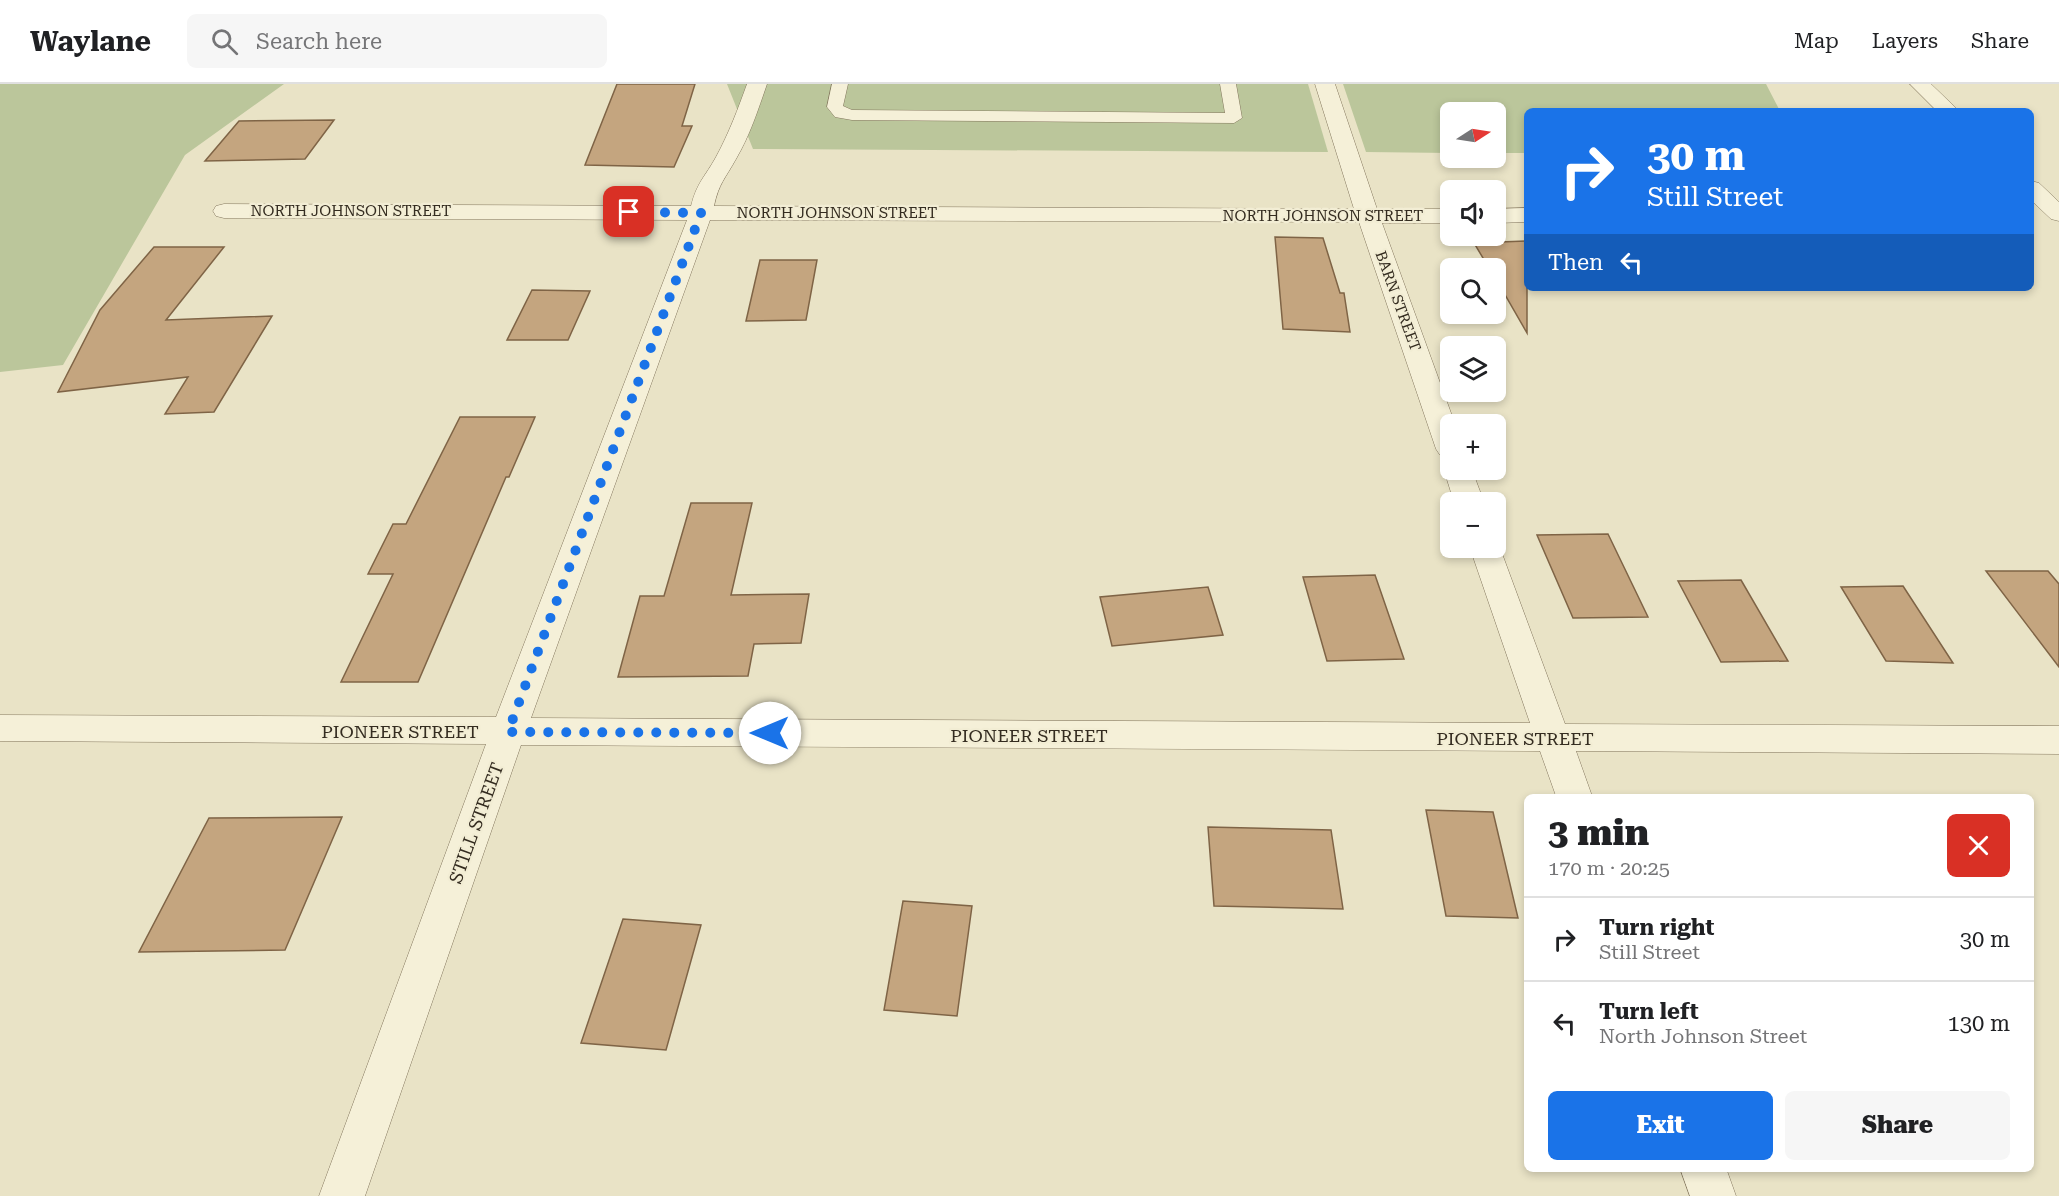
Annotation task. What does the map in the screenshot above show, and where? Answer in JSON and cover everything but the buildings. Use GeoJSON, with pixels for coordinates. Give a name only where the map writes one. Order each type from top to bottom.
{"type":"FeatureCollection","features":[{"type":"Feature","properties":{"kind":"street","name":"STILL STREET"},"geometry":{"type":"LineString","coordinates":[[342,1196],[508,732],[701,213],[707,186],[725,160],[744,123],[757,84]]}},
{"type":"Feature","properties":{"kind":"street","name":"BARN STREET"},"geometry":{"type":"LineString","coordinates":[[1325,84],[1368,216],[1440,421]]}},
{"type":"Feature","properties":{"kind":"street"},"geometry":{"type":"LineString","coordinates":[[1920,84],[1946,108]]}},
{"type":"Feature","properties":{"kind":"street"},"geometry":{"type":"LineString","coordinates":[[2034,191],[2059,213]]}},
{"type":"Feature","properties":{"kind":"street","name":"NORTH JOHNSON STREET"},"geometry":{"type":"LineString","coordinates":[[224,211],[1440,216]]}},
{"type":"Feature","properties":{"kind":"street"},"geometry":{"type":"LineString","coordinates":[[2034,213],[2059,213]]}},
{"type":"Feature","properties":{"kind":"street"},"geometry":{"type":"LineString","coordinates":[[1506,216],[1524,215]]}},
{"type":"Feature","properties":{"kind":"street"},"geometry":{"type":"LineString","coordinates":[[1489,558],[1573,794]]}},
{"type":"Feature","properties":{"kind":"street","name":"PIONEER STREET"},"geometry":{"type":"LineString","coordinates":[[0,728],[2059,740]]}},
{"type":"Feature","properties":{"kind":"street"},"geometry":{"type":"LineString","coordinates":[[1704,1172],[1713,1196]]}},
{"type":"Feature","properties":{"kind":"lane"},"geometry":{"type":"LineString","coordinates":[[840,84],[835,107],[841,113],[852,115],[1234,118],[1228,84]]}},
{"type":"Feature","properties":{"kind":"green space"},"geometry":{"type":"Polygon","coordinates":[[[0,84],[284,84],[185,155],[63,365],[0,372],[0,84]]]}},
{"type":"Feature","properties":{"kind":"green space"},"geometry":{"type":"Polygon","coordinates":[[[727,84],[1308,84],[1328,152],[753,149],[727,84]]]}},
{"type":"Feature","properties":{"kind":"green space"},"geometry":{"type":"Polygon","coordinates":[[[1343,84],[1766,84],[1778,108],[1524,108],[1524,153],[1506,153],[1506,102],[1440,102],[1440,153],[1366,152],[1343,84]]]}},
{"type":"Feature","properties":{"kind":"route"},"geometry":{"type":"LineString","coordinates":[[629,212],[701,213],[508,732],[770,733]]}}]}
